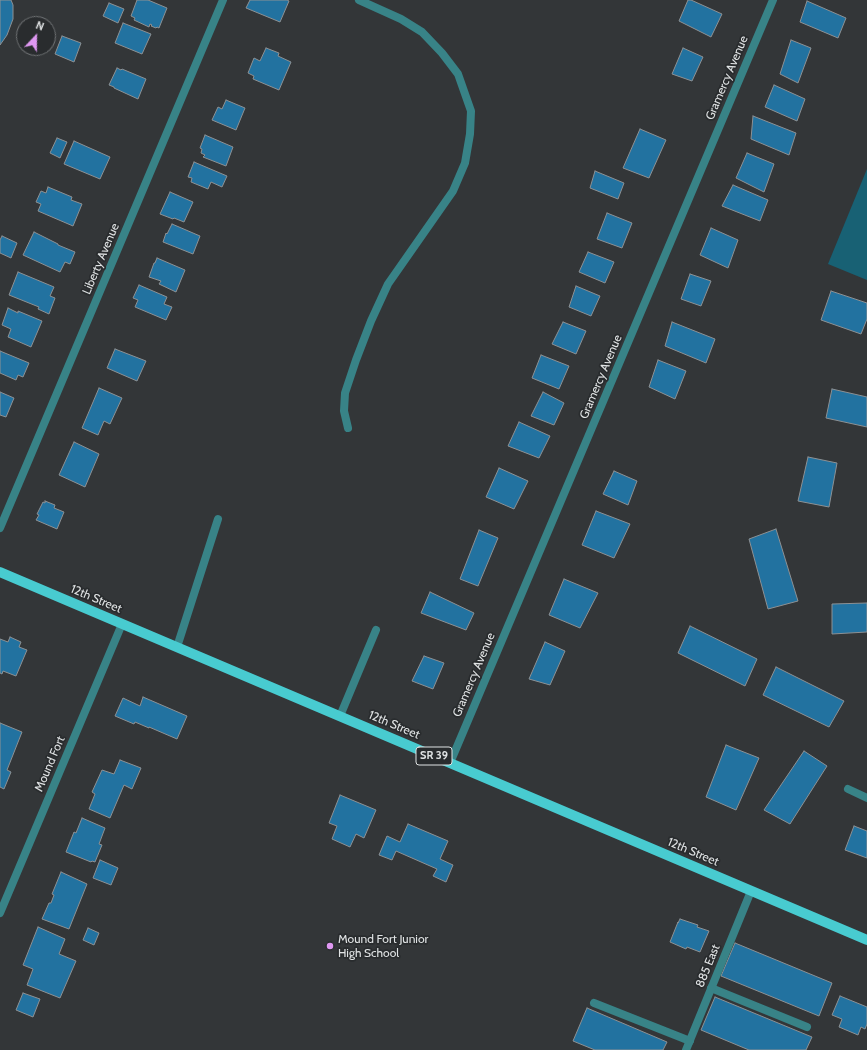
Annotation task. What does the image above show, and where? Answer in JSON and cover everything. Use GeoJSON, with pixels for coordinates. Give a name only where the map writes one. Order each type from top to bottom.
{"type":"FeatureCollection","features":[{"type":"Feature","properties":{"kind":"main road","name":"12th Street"},"geometry":{"type":"LineString","coordinates":[[0,572],[867,940]]}},
{"type":"Feature","properties":{"kind":"street","name":"Liberty Avenue"},"geometry":{"type":"LineString","coordinates":[[0,528],[223,0]]}},
{"type":"Feature","properties":{"kind":"street"},"geometry":{"type":"LineString","coordinates":[[348,428],[344,411],[345,393],[371,321],[388,284],[454,191],[465,163],[470,134],[471,112],[458,74],[422,32],[401,19],[359,0]]}},
{"type":"Feature","properties":{"kind":"street","name":"Gramercy Avenue"},"geometry":{"type":"LineString","coordinates":[[450,763],[773,0]]}},
{"type":"Feature","properties":{"kind":"street"},"geometry":{"type":"LineString","coordinates":[[177,647],[218,519]]}},
{"type":"Feature","properties":{"kind":"street","name":"Mound Fort"},"geometry":{"type":"LineString","coordinates":[[0,913],[122,624]]}},
{"type":"Feature","properties":{"kind":"street"},"geometry":{"type":"LineString","coordinates":[[340,716],[376,630]]}},
{"type":"Feature","properties":{"kind":"street"},"geometry":{"type":"LineString","coordinates":[[848,789],[867,798]]}},
{"type":"Feature","properties":{"kind":"street","name":"885 East"},"geometry":{"type":"LineString","coordinates":[[686,1050],[751,891]]}},
{"type":"Feature","properties":{"kind":"street"},"geometry":{"type":"LineString","coordinates":[[711,988],[807,1027]]}},
{"type":"Feature","properties":{"kind":"street"},"geometry":{"type":"LineString","coordinates":[[594,1003],[690,1041]]}},
{"type":"Feature","properties":{"kind":"shaded area"},"geometry":{"type":"Polygon","coordinates":[[[867,169],[867,280],[828,264],[867,169]]]}},
{"type":"Feature","properties":{"kind":"building"},"geometry":{"type":"Polygon","coordinates":[[[0,0],[11,0],[13,5],[13,19],[7,35],[0,45],[0,0]]]}},
{"type":"Feature","properties":{"kind":"building"},"geometry":{"type":"Polygon","coordinates":[[[137,0],[148,0],[167,8],[159,28],[151,26],[152,25],[150,24],[149,27],[134,20],[135,18],[131,16],[137,0]]]}},
{"type":"Feature","properties":{"kind":"building"},"geometry":{"type":"Polygon","coordinates":[[[250,0],[289,1],[280,22],[246,8],[250,0]]]}},
{"type":"Feature","properties":{"kind":"building"},"geometry":{"type":"Polygon","coordinates":[[[688,0],[722,14],[711,37],[679,21],[688,0]]]}},
{"type":"Feature","properties":{"kind":"building"},"geometry":{"type":"Polygon","coordinates":[[[807,1],[846,18],[838,38],[800,22],[807,1]]]}},
{"type":"Feature","properties":{"kind":"building"},"geometry":{"type":"Polygon","coordinates":[[[109,3],[124,9],[118,23],[103,16],[109,3]]]}},
{"type":"Feature","properties":{"kind":"building"},"geometry":{"type":"Polygon","coordinates":[[[123,23],[151,34],[142,54],[115,43],[123,23]]]}},
{"type":"Feature","properties":{"kind":"building"},"geometry":{"type":"Polygon","coordinates":[[[62,36],[81,43],[74,62],[56,54],[62,36]]]}},
{"type":"Feature","properties":{"kind":"building"},"geometry":{"type":"Polygon","coordinates":[[[791,40],[811,48],[798,83],[780,74],[791,40]]]}},
{"type":"Feature","properties":{"kind":"building"},"geometry":{"type":"Polygon","coordinates":[[[266,48],[279,53],[278,56],[291,62],[279,90],[253,79],[254,76],[248,73],[254,58],[260,61],[266,48]]]}},
{"type":"Feature","properties":{"kind":"building"},"geometry":{"type":"Polygon","coordinates":[[[683,48],[703,57],[692,81],[672,74],[683,48]]]}},
{"type":"Feature","properties":{"kind":"building"},"geometry":{"type":"Polygon","coordinates":[[[117,68],[146,79],[138,99],[109,85],[117,68]]]}},
{"type":"Feature","properties":{"kind":"building"},"geometry":{"type":"Polygon","coordinates":[[[774,85],[805,99],[797,121],[765,107],[774,85]]]}},
{"type":"Feature","properties":{"kind":"building"},"geometry":{"type":"Polygon","coordinates":[[[226,100],[245,108],[236,130],[212,120],[218,107],[222,109],[226,100]]]}},
{"type":"Feature","properties":{"kind":"building"},"geometry":{"type":"Polygon","coordinates":[[[753,116],[796,133],[789,155],[751,139],[753,116]]]}},
{"type":"Feature","properties":{"kind":"building"},"geometry":{"type":"Polygon","coordinates":[[[640,129],[666,140],[649,178],[623,168],[640,129]]]}},
{"type":"Feature","properties":{"kind":"building"},"geometry":{"type":"Polygon","coordinates":[[[205,135],[233,147],[226,166],[203,157],[205,155],[201,153],[202,149],[200,148],[205,135]]]}},
{"type":"Feature","properties":{"kind":"building"},"geometry":{"type":"Polygon","coordinates":[[[57,138],[67,142],[60,158],[50,153],[57,138]]]}},
{"type":"Feature","properties":{"kind":"building"},"geometry":{"type":"Polygon","coordinates":[[[74,141],[110,157],[100,179],[64,164],[74,141]]]}},
{"type":"Feature","properties":{"kind":"building"},"geometry":{"type":"Polygon","coordinates":[[[747,153],[774,164],[764,192],[736,178],[747,153]]]}},
{"type":"Feature","properties":{"kind":"building"},"geometry":{"type":"Polygon","coordinates":[[[194,162],[227,176],[222,187],[211,182],[208,189],[191,182],[192,178],[188,177],[194,162]]]}},
{"type":"Feature","properties":{"kind":"building"},"geometry":{"type":"Polygon","coordinates":[[[595,171],[624,183],[618,199],[590,188],[595,171]]]}},
{"type":"Feature","properties":{"kind":"building"},"geometry":{"type":"Polygon","coordinates":[[[733,185],[768,200],[760,221],[722,206],[733,185]]]}},
{"type":"Feature","properties":{"kind":"building"},"geometry":{"type":"Polygon","coordinates":[[[48,187],[72,197],[71,200],[82,204],[73,226],[38,211],[41,204],[36,202],[41,191],[46,193],[48,187]]]}},
{"type":"Feature","properties":{"kind":"building"},"geometry":{"type":"Polygon","coordinates":[[[170,192],[193,202],[184,222],[160,214],[170,192]]]}},
{"type":"Feature","properties":{"kind":"building"},"geometry":{"type":"Polygon","coordinates":[[[607,213],[632,223],[622,248],[597,239],[607,213]]]}},
{"type":"Feature","properties":{"kind":"building"},"geometry":{"type":"Polygon","coordinates":[[[172,224],[200,236],[193,254],[163,242],[166,233],[167,234],[172,224]]]}},
{"type":"Feature","properties":{"kind":"building"},"geometry":{"type":"Polygon","coordinates":[[[711,228],[738,240],[728,268],[700,255],[711,228]]]}},
{"type":"Feature","properties":{"kind":"building"},"geometry":{"type":"Polygon","coordinates":[[[34,232],[75,252],[70,264],[65,262],[60,272],[23,255],[34,232]]]}},
{"type":"Feature","properties":{"kind":"building"},"geometry":{"type":"Polygon","coordinates":[[[2,236],[17,243],[11,258],[0,253],[0,240],[2,236]]]}},
{"type":"Feature","properties":{"kind":"building"},"geometry":{"type":"Polygon","coordinates":[[[588,252],[614,262],[605,283],[579,272],[588,252]]]}},
{"type":"Feature","properties":{"kind":"building"},"geometry":{"type":"Polygon","coordinates":[[[157,258],[185,270],[176,292],[159,284],[161,281],[149,277],[157,258]]]}},
{"type":"Feature","properties":{"kind":"building"},"geometry":{"type":"Polygon","coordinates":[[[18,272],[54,287],[50,296],[55,298],[49,314],[38,309],[39,307],[9,295],[18,272]]]}},
{"type":"Feature","properties":{"kind":"building"},"geometry":{"type":"Polygon","coordinates":[[[690,274],[711,281],[701,306],[681,299],[690,274]]]}},
{"type":"Feature","properties":{"kind":"building"},"geometry":{"type":"Polygon","coordinates":[[[139,285],[167,297],[164,304],[172,307],[166,320],[135,307],[138,300],[133,298],[139,285]]]}},
{"type":"Feature","properties":{"kind":"building"},"geometry":{"type":"Polygon","coordinates":[[[576,286],[600,296],[591,316],[569,307],[576,286]]]}},
{"type":"Feature","properties":{"kind":"building"},"geometry":{"type":"Polygon","coordinates":[[[831,291],[867,303],[867,319],[861,334],[821,320],[831,291]]]}},
{"type":"Feature","properties":{"kind":"building"},"geometry":{"type":"Polygon","coordinates":[[[8,308],[42,321],[31,347],[8,337],[11,329],[2,325],[8,308]]]}},
{"type":"Feature","properties":{"kind":"building"},"geometry":{"type":"Polygon","coordinates":[[[563,322],[586,331],[576,354],[552,344],[563,322]]]}},
{"type":"Feature","properties":{"kind":"building"},"geometry":{"type":"Polygon","coordinates":[[[672,322],[715,339],[706,363],[665,346],[672,322]]]}},
{"type":"Feature","properties":{"kind":"building"},"geometry":{"type":"Polygon","coordinates":[[[115,349],[146,361],[137,381],[107,368],[115,349]]]}},
{"type":"Feature","properties":{"kind":"building"},"geometry":{"type":"Polygon","coordinates":[[[0,351],[29,363],[23,377],[18,375],[16,380],[0,373],[0,351]]]}},
{"type":"Feature","properties":{"kind":"building"},"geometry":{"type":"Polygon","coordinates":[[[541,355],[569,366],[559,389],[532,378],[541,355]]]}},
{"type":"Feature","properties":{"kind":"building"},"geometry":{"type":"Polygon","coordinates":[[[658,360],[686,371],[675,399],[649,387],[658,360]]]}},
{"type":"Feature","properties":{"kind":"building"},"geometry":{"type":"Polygon","coordinates":[[[99,388],[122,398],[110,424],[104,421],[98,435],[82,428],[99,388]]]}},
{"type":"Feature","properties":{"kind":"building"},"geometry":{"type":"Polygon","coordinates":[[[832,389],[867,397],[867,427],[826,418],[832,389]]]}},
{"type":"Feature","properties":{"kind":"building"},"geometry":{"type":"Polygon","coordinates":[[[0,392],[14,398],[6,417],[0,415],[0,392]]]}},
{"type":"Feature","properties":{"kind":"building"},"geometry":{"type":"Polygon","coordinates":[[[543,392],[564,403],[554,425],[531,416],[543,392]]]}},
{"type":"Feature","properties":{"kind":"building"},"geometry":{"type":"Polygon","coordinates":[[[519,422],[550,436],[539,458],[508,446],[519,422]]]}},
{"type":"Feature","properties":{"kind":"building"},"geometry":{"type":"Polygon","coordinates":[[[74,442],[99,454],[85,487],[59,475],[74,442]]]}},
{"type":"Feature","properties":{"kind":"building"},"geometry":{"type":"Polygon","coordinates":[[[808,457],[837,463],[829,507],[798,501],[808,457]]]}},
{"type":"Feature","properties":{"kind":"building"},"geometry":{"type":"Polygon","coordinates":[[[499,468],[528,481],[514,509],[486,497],[499,468]]]}},
{"type":"Feature","properties":{"kind":"building"},"geometry":{"type":"Polygon","coordinates":[[[614,471],[637,481],[628,505],[603,494],[614,471]]]}},
{"type":"Feature","properties":{"kind":"building"},"geometry":{"type":"Polygon","coordinates":[[[45,501],[55,505],[54,508],[64,512],[57,529],[36,520],[39,515],[37,514],[45,501]]]}},
{"type":"Feature","properties":{"kind":"building"},"geometry":{"type":"Polygon","coordinates":[[[596,511],[630,524],[614,558],[582,545],[596,511]]]}},
{"type":"Feature","properties":{"kind":"building"},"geometry":{"type":"Polygon","coordinates":[[[776,529],[798,601],[768,609],[749,539],[776,529]]]}},
{"type":"Feature","properties":{"kind":"building"},"geometry":{"type":"Polygon","coordinates":[[[479,530],[498,538],[478,586],[460,579],[479,530]]]}},
{"type":"Feature","properties":{"kind":"building"},"geometry":{"type":"Polygon","coordinates":[[[564,579],[598,593],[580,628],[549,615],[564,579]]]}},
{"type":"Feature","properties":{"kind":"building"},"geometry":{"type":"Polygon","coordinates":[[[430,592],[474,613],[466,630],[421,613],[430,592]]]}},
{"type":"Feature","properties":{"kind":"building"},"geometry":{"type":"Polygon","coordinates":[[[867,603],[867,632],[832,634],[832,604],[867,603]]]}},
{"type":"Feature","properties":{"kind":"building"},"geometry":{"type":"Polygon","coordinates":[[[690,626],[757,659],[745,686],[678,653],[690,626]]]}},
{"type":"Feature","properties":{"kind":"building"},"geometry":{"type":"Polygon","coordinates":[[[10,637],[21,642],[19,647],[27,650],[16,676],[3,671],[2,674],[0,673],[0,639],[8,642],[10,637]]]}},
{"type":"Feature","properties":{"kind":"building"},"geometry":{"type":"Polygon","coordinates":[[[545,642],[565,651],[550,685],[529,679],[545,642]]]}},
{"type":"Feature","properties":{"kind":"building"},"geometry":{"type":"Polygon","coordinates":[[[424,656],[444,663],[433,689],[412,681],[424,656]]]}},
{"type":"Feature","properties":{"kind":"building"},"geometry":{"type":"Polygon","coordinates":[[[776,667],[844,701],[829,727],[763,695],[776,667]]]}},
{"type":"Feature","properties":{"kind":"building"},"geometry":{"type":"Polygon","coordinates":[[[143,697],[187,716],[177,739],[149,727],[135,722],[134,724],[115,716],[123,698],[140,706],[143,697]]]}},
{"type":"Feature","properties":{"kind":"building"},"geometry":{"type":"Polygon","coordinates":[[[0,723],[22,732],[7,770],[11,772],[4,789],[0,787],[0,723]]]}},
{"type":"Feature","properties":{"kind":"building"},"geometry":{"type":"Polygon","coordinates":[[[726,745],[759,758],[736,810],[706,797],[726,745]]]}},
{"type":"Feature","properties":{"kind":"building"},"geometry":{"type":"Polygon","coordinates":[[[804,751],[827,766],[790,824],[764,810],[804,751]]]}},
{"type":"Feature","properties":{"kind":"building"},"geometry":{"type":"Polygon","coordinates":[[[120,760],[141,768],[132,789],[124,785],[110,818],[89,809],[95,794],[92,792],[102,770],[114,774],[120,760]]]}},
{"type":"Feature","properties":{"kind":"building"},"geometry":{"type":"Polygon","coordinates":[[[340,795],[376,810],[364,838],[356,834],[350,847],[332,839],[337,826],[329,823],[340,795]]]}},
{"type":"Feature","properties":{"kind":"building"},"geometry":{"type":"Polygon","coordinates":[[[82,818],[105,828],[99,844],[102,845],[95,862],[91,862],[66,852],[74,832],[76,833],[82,818]]]}},
{"type":"Feature","properties":{"kind":"building"},"geometry":{"type":"Polygon","coordinates":[[[408,824],[448,841],[440,859],[453,865],[446,882],[433,876],[437,869],[396,851],[392,860],[379,855],[387,836],[400,842],[408,824]]]}},
{"type":"Feature","properties":{"kind":"building"},"geometry":{"type":"Polygon","coordinates":[[[854,826],[867,831],[867,858],[845,850],[854,826]]]}},
{"type":"Feature","properties":{"kind":"building"},"geometry":{"type":"Polygon","coordinates":[[[100,860],[118,868],[111,885],[93,878],[100,860]]]}},
{"type":"Feature","properties":{"kind":"building"},"geometry":{"type":"Polygon","coordinates":[[[61,872],[87,884],[69,929],[42,919],[49,903],[51,903],[54,895],[52,894],[61,872]]]}},
{"type":"Feature","properties":{"kind":"building"},"geometry":{"type":"Polygon","coordinates":[[[680,919],[698,925],[697,927],[709,931],[700,952],[687,947],[686,949],[670,942],[680,919]]]}},
{"type":"Feature","properties":{"kind":"building"},"geometry":{"type":"Polygon","coordinates":[[[38,927],[65,939],[59,954],[76,961],[60,998],[27,985],[33,969],[23,965],[38,927]]]}},
{"type":"Feature","properties":{"kind":"building"},"geometry":{"type":"Polygon","coordinates":[[[88,928],[99,933],[94,945],[83,940],[88,928]]]}},
{"type":"Feature","properties":{"kind":"building"},"geometry":{"type":"Polygon","coordinates":[[[735,943],[832,983],[819,1016],[721,976],[735,943]]]}},
{"type":"Feature","properties":{"kind":"building"},"geometry":{"type":"Polygon","coordinates":[[[23,993],[40,999],[33,1017],[16,1010],[23,993]]]}},
{"type":"Feature","properties":{"kind":"building"},"geometry":{"type":"Polygon","coordinates":[[[840,996],[867,1007],[867,1024],[865,1029],[861,1027],[858,1035],[839,1027],[842,1019],[832,1015],[840,996]]]}},
{"type":"Feature","properties":{"kind":"building"},"geometry":{"type":"Polygon","coordinates":[[[715,997],[812,1037],[806,1050],[749,1050],[701,1030],[715,997]]]}},
{"type":"Feature","properties":{"kind":"building"},"geometry":{"type":"Polygon","coordinates":[[[587,1008],[667,1042],[663,1050],[595,1050],[573,1041],[587,1008]]]}},
{"type":"Feature","properties":{"kind":"place","name":"Mound Fort Junior High School"},"geometry":{"type":"Point","coordinates":[330,946]}}]}
